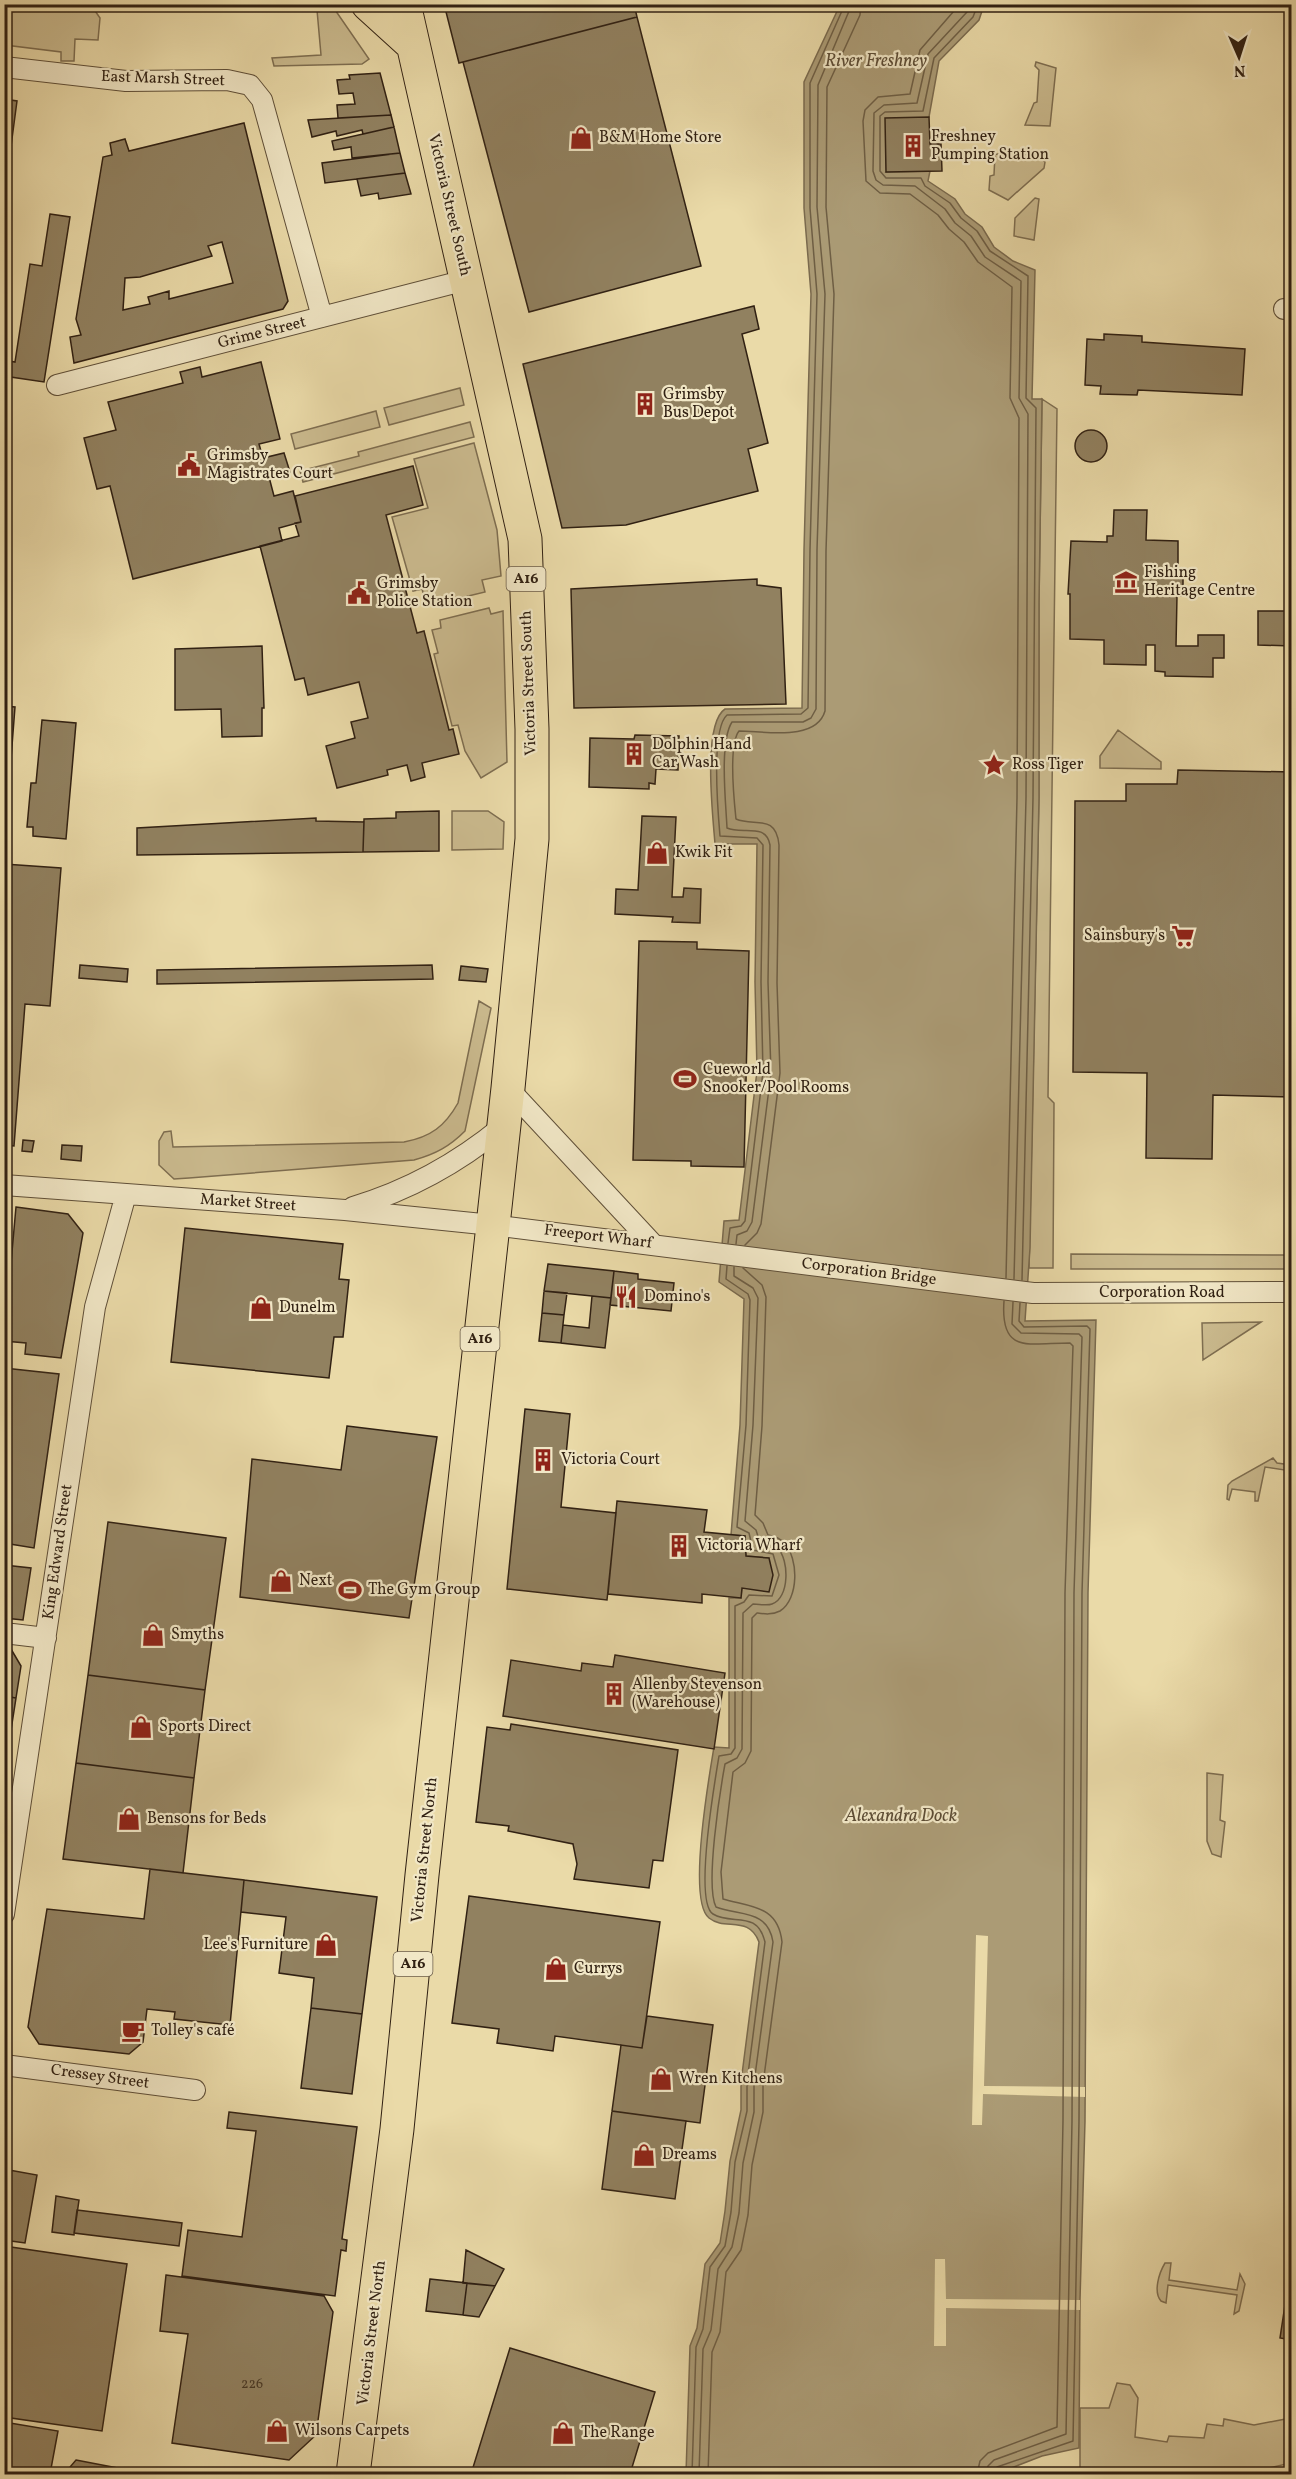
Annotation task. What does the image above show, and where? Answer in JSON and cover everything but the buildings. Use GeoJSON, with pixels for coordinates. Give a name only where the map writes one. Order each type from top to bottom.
{"type":"FeatureCollection","features":[{"type":"Feature","properties":{"kind":"highway"},"geometry":{"type":"LineString","coordinates":[[368,4],[411,44]]}},
{"type":"Feature","properties":{"kind":"highway","name":"Victoria Street South"},"geometry":{"type":"LineString","coordinates":[[404,4],[411,44],[525,539],[532,729],[532,839],[492,1225]]}},
{"type":"Feature","properties":{"kind":"highway","name":"Victoria Street North"},"geometry":{"type":"LineString","coordinates":[[353,2475],[397,2130],[492,1225]]}},
{"type":"Feature","properties":{"kind":"street","name":"East Marsh Street"},"geometry":{"type":"LineString","coordinates":[[4,67],[126,81],[227,80],[250,85],[262,100],[322,317]]}},
{"type":"Feature","properties":{"kind":"street","name":"Grime Street"},"geometry":{"type":"LineString","coordinates":[[57,385],[466,280]]}},
{"type":"Feature","properties":{"kind":"street"},"geometry":{"type":"LineString","coordinates":[[508,1088],[653,1244]]}},
{"type":"Feature","properties":{"kind":"street"},"geometry":{"type":"LineString","coordinates":[[345,1210],[388,1197],[429,1178],[468,1155],[503,1126]]}},
{"type":"Feature","properties":{"kind":"street","name":"Market Street"},"geometry":{"type":"LineString","coordinates":[[4,1185],[345,1210],[492,1225]]}},
{"type":"Feature","properties":{"kind":"street","name":"King Edward Street"},"geometry":{"type":"LineString","coordinates":[[4,1914],[95,1307],[126,1194]]}},
{"type":"Feature","properties":{"kind":"street","name":"Freeport Wharf"},"geometry":{"type":"LineString","coordinates":[[492,1225],[705,1250]]}},
{"type":"Feature","properties":{"kind":"street","name":"Corporation Bridge"},"geometry":{"type":"LineString","coordinates":[[705,1250],[1033,1293]]}},
{"type":"Feature","properties":{"kind":"street","name":"Corporation Road"},"geometry":{"type":"LineString","coordinates":[[1033,1293],[1292,1292]]}},
{"type":"Feature","properties":{"kind":"street"},"geometry":{"type":"LineString","coordinates":[[4,1633],[46,1638]]}},
{"type":"Feature","properties":{"kind":"street","name":"Cressey Street"},"geometry":{"type":"LineString","coordinates":[[4,2064],[195,2090]]}},
{"type":"Feature","properties":{"kind":"shaded area"},"geometry":{"type":"Polygon","coordinates":[[[331,4],[369,59],[362,64],[274,66],[272,58],[321,55],[317,10],[314,5],[331,4]]]}},
{"type":"Feature","properties":{"kind":"shaded area"},"geometry":{"type":"Polygon","coordinates":[[[54,5],[91,5],[100,18],[98,40],[75,39],[74,61],[61,61],[61,52],[5,45],[5,13],[54,5]]]}},
{"type":"Feature","properties":{"kind":"shaded area"},"geometry":{"type":"Polygon","coordinates":[[[1036,62],[1056,68],[1050,126],[1025,125],[1034,103],[1037,102],[1039,70],[1035,66],[1036,62]]]}},
{"type":"Feature","properties":{"kind":"shaded area"},"geometry":{"type":"Polygon","coordinates":[[[995,154],[1036,155],[1045,162],[1044,168],[1008,200],[989,190],[990,176],[994,175],[995,154]]]}},
{"type":"Feature","properties":{"kind":"shaded area"},"geometry":{"type":"Polygon","coordinates":[[[1035,198],[1039,199],[1034,240],[1014,236],[1015,218],[1035,198]]]}},
{"type":"Feature","properties":{"kind":"shaded area"},"geometry":{"type":"Polygon","coordinates":[[[460,388],[464,405],[389,425],[384,408],[460,388]]]}},
{"type":"Feature","properties":{"kind":"shaded area"},"geometry":{"type":"Polygon","coordinates":[[[1042,399],[1057,409],[1048,1097],[1054,1103],[1053,1268],[1029,1268],[1039,798],[1042,399]]]}},
{"type":"Feature","properties":{"kind":"shaded area"},"geometry":{"type":"Polygon","coordinates":[[[376,411],[380,427],[295,449],[291,434],[376,411]]]}},
{"type":"Feature","properties":{"kind":"shaded area"},"geometry":{"type":"Polygon","coordinates":[[[470,422],[474,437],[303,482],[300,471],[359,456],[358,452],[470,422]]]}},
{"type":"Feature","properties":{"kind":"shaded area"},"geometry":{"type":"Polygon","coordinates":[[[474,443],[497,530],[501,576],[482,580],[485,592],[435,604],[433,598],[425,600],[422,589],[413,591],[392,517],[428,508],[414,459],[474,443]]]}},
{"type":"Feature","properties":{"kind":"shaded area"},"geometry":{"type":"Polygon","coordinates":[[[489,608],[491,614],[503,611],[507,762],[481,778],[465,751],[458,725],[452,726],[434,654],[438,653],[432,630],[441,628],[440,620],[489,608]]]}},
{"type":"Feature","properties":{"kind":"shaded area"},"geometry":{"type":"Polygon","coordinates":[[[1118,730],[1161,762],[1161,769],[1100,768],[1100,756],[1118,730]]]}},
{"type":"Feature","properties":{"kind":"shaded area"},"geometry":{"type":"Polygon","coordinates":[[[452,811],[488,811],[504,822],[503,849],[452,850],[452,811]]]}},
{"type":"Feature","properties":{"kind":"shaded area"},"geometry":{"type":"Polygon","coordinates":[[[479,1001],[491,1008],[465,1131],[436,1152],[414,1160],[174,1179],[159,1165],[159,1141],[164,1132],[171,1131],[173,1147],[404,1142],[430,1134],[448,1118],[458,1103],[479,1001]]]}},
{"type":"Feature","properties":{"kind":"shaded area"},"geometry":{"type":"Polygon","coordinates":[[[1071,1254],[1291,1255],[1291,1269],[1071,1269],[1071,1254]]]}},
{"type":"Feature","properties":{"kind":"shaded area"},"geometry":{"type":"Polygon","coordinates":[[[1261,1322],[1203,1360],[1202,1323],[1261,1322]]]}},
{"type":"Feature","properties":{"kind":"shaded area"},"geometry":{"type":"Polygon","coordinates":[[[1273,1458],[1277,1463],[1291,1465],[1291,1471],[1265,1467],[1258,1501],[1255,1501],[1255,1492],[1232,1489],[1229,1500],[1227,1499],[1228,1485],[1232,1481],[1273,1458]]]}},
{"type":"Feature","properties":{"kind":"shaded area"},"geometry":{"type":"Polygon","coordinates":[[[1207,1773],[1223,1775],[1220,1820],[1225,1822],[1221,1857],[1212,1854],[1207,1841],[1207,1773]]]}},
{"type":"Feature","properties":{"kind":"shaded area"},"geometry":{"type":"Polygon","coordinates":[[[1165,2263],[1171,2263],[1169,2280],[1237,2290],[1240,2274],[1245,2284],[1239,2311],[1234,2314],[1237,2295],[1168,2285],[1166,2303],[1161,2301],[1157,2288],[1165,2263]]]}},
{"type":"Feature","properties":{"kind":"shaded area"},"geometry":{"type":"Polygon","coordinates":[[[1117,2383],[1130,2385],[1138,2398],[1135,2437],[1167,2442],[1169,2436],[1204,2438],[1207,2424],[1223,2426],[1224,2419],[1254,2425],[1291,2418],[1291,2463],[1242,2474],[1048,2474],[1080,2468],[1080,2408],[1109,2408],[1117,2383]]]}},
{"type":"Feature","properties":{"kind":"water","name":"Alexandra Dock"},"geometry":{"type":"Polygon","coordinates":[[[840,5],[984,5],[979,20],[939,61],[929,117],[886,172],[930,171],[928,181],[955,199],[965,214],[982,227],[994,247],[1013,261],[1035,270],[1032,399],[1042,399],[1039,798],[1030,1248],[1025,1321],[1096,1320],[1088,1593],[1085,2121],[1079,2448],[1042,2456],[996,2474],[686,2474],[690,2346],[697,2328],[705,2264],[720,2243],[730,2161],[741,2110],[741,2082],[759,1942],[755,1934],[743,1926],[715,1922],[709,1918],[703,1907],[700,1888],[701,1837],[714,1747],[729,1748],[729,1598],[741,1598],[742,1588],[769,1558],[746,1556],[745,1536],[731,1535],[740,1425],[744,1299],[719,1282],[724,1221],[739,1220],[757,1071],[755,982],[757,844],[715,844],[711,793],[711,751],[718,718],[725,709],[802,708],[811,294],[804,208],[804,82],[840,5]]]}},
{"type":"Feature","properties":{"kind":"pier"},"geometry":{"type":"Polygon","coordinates":[[[976,1935],[988,1936],[984,2086],[1085,2087],[1085,2097],[983,2094],[982,2125],[972,2125],[976,1935]]]}},
{"type":"Feature","properties":{"kind":"pier"},"geometry":{"type":"Polygon","coordinates":[[[935,2259],[945,2259],[946,2299],[1080,2300],[1080,2310],[946,2308],[946,2346],[934,2346],[935,2259]]]}},
{"type":"Feature","properties":{"kind":"place","name":"B&M Home Store"},"geometry":{"type":"Point","coordinates":[581,138]}},
{"type":"Feature","properties":{"kind":"place","name":"Freshney Pumping Station"},"geometry":{"type":"Point","coordinates":[913,146]}},
{"type":"Feature","properties":{"kind":"place","name":"Grimsby Bus Depot"},"geometry":{"type":"Point","coordinates":[645,404]}},
{"type":"Feature","properties":{"kind":"place","name":"Grimsby Magistrates Court"},"geometry":{"type":"Point","coordinates":[189,465]}},
{"type":"Feature","properties":{"kind":"place","name":"Fishing Heritage Centre"},"geometry":{"type":"Point","coordinates":[1126,582]}},
{"type":"Feature","properties":{"kind":"place","name":"Grimsby Police Station"},"geometry":{"type":"Point","coordinates":[359,593]}},
{"type":"Feature","properties":{"kind":"place","name":"Dolphin Hand Car Wash"},"geometry":{"type":"Point","coordinates":[634,754]}},
{"type":"Feature","properties":{"kind":"place","name":"Ross Tiger"},"geometry":{"type":"Point","coordinates":[994,765]}},
{"type":"Feature","properties":{"kind":"place","name":"Kwik Fit"},"geometry":{"type":"Point","coordinates":[657,853]}},
{"type":"Feature","properties":{"kind":"place","name":"Sainsbury's"},"geometry":{"type":"Point","coordinates":[1183,936]}},
{"type":"Feature","properties":{"kind":"place","name":"Cueworld Snooker/Pool Rooms"},"geometry":{"type":"Point","coordinates":[685,1079]}},
{"type":"Feature","properties":{"kind":"place","name":"Domino's"},"geometry":{"type":"Point","coordinates":[626,1297]}},
{"type":"Feature","properties":{"kind":"place","name":"Dunelm"},"geometry":{"type":"Point","coordinates":[261,1308]}},
{"type":"Feature","properties":{"kind":"place","name":"Victoria Court"},"geometry":{"type":"Point","coordinates":[543,1460]}},
{"type":"Feature","properties":{"kind":"place","name":"Victoria Wharf"},"geometry":{"type":"Point","coordinates":[679,1546]}},
{"type":"Feature","properties":{"kind":"place","name":"Next"},"geometry":{"type":"Point","coordinates":[281,1581]}},
{"type":"Feature","properties":{"kind":"place","name":"The Gym Group"},"geometry":{"type":"Point","coordinates":[350,1590]}},
{"type":"Feature","properties":{"kind":"place","name":"Smyths"},"geometry":{"type":"Point","coordinates":[153,1635]}},
{"type":"Feature","properties":{"kind":"place","name":"Allenby Stevenson (Warehouse)"},"geometry":{"type":"Point","coordinates":[614,1694]}},
{"type":"Feature","properties":{"kind":"place","name":"Sports Direct"},"geometry":{"type":"Point","coordinates":[141,1727]}},
{"type":"Feature","properties":{"kind":"place","name":"Bensons for Beds"},"geometry":{"type":"Point","coordinates":[129,1819]}},
{"type":"Feature","properties":{"kind":"place","name":"Lee's Furniture"},"geometry":{"type":"Point","coordinates":[326,1945]}},
{"type":"Feature","properties":{"kind":"place","name":"Currys"},"geometry":{"type":"Point","coordinates":[556,1969]}},
{"type":"Feature","properties":{"kind":"place","name":"Tolley's café"},"geometry":{"type":"Point","coordinates":[133,2031]}},
{"type":"Feature","properties":{"kind":"place","name":"Wren Kitchens"},"geometry":{"type":"Point","coordinates":[661,2079]}},
{"type":"Feature","properties":{"kind":"place","name":"Dreams"},"geometry":{"type":"Point","coordinates":[644,2155]}},
{"type":"Feature","properties":{"kind":"place","name":"Wilsons Carpets"},"geometry":{"type":"Point","coordinates":[277,2431]}},
{"type":"Feature","properties":{"kind":"place","name":"The Range"},"geometry":{"type":"Point","coordinates":[563,2433]}},
{"type":"Feature","properties":{"kind":"water label","name":"River Freshney"},"geometry":{"type":"Point","coordinates":[876,61]}}]}
